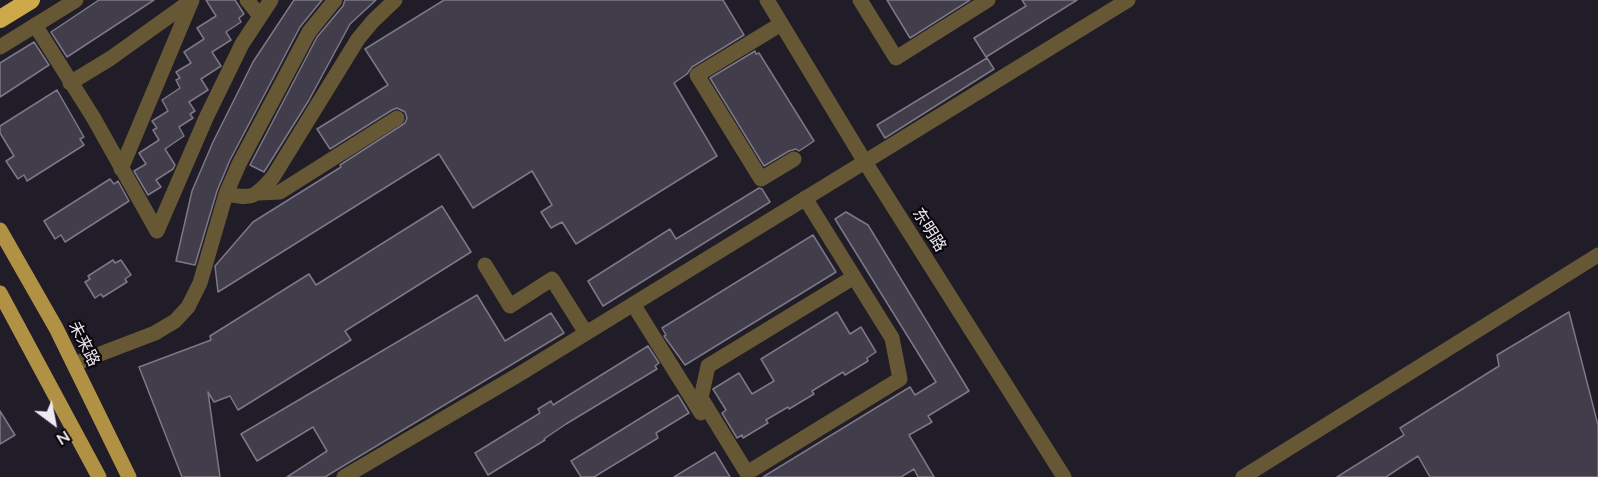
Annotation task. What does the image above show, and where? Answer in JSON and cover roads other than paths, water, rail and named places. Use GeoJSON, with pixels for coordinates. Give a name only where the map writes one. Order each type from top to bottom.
{"type":"FeatureCollection","features":[{"type":"Feature","properties":{"kind":"highway"},"geometry":{"type":"LineString","coordinates":[[0,19],[31,0]]}},
{"type":"Feature","properties":{"kind":"main road","name":"未来路"},"geometry":{"type":"LineString","coordinates":[[0,230],[56,328],[129,477]]}},
{"type":"Feature","properties":{"kind":"main road"},"geometry":{"type":"LineString","coordinates":[[0,293],[99,477]]}},
{"type":"Feature","properties":{"kind":"street"},"geometry":{"type":"LineString","coordinates":[[0,47],[76,0]]}},
{"type":"Feature","properties":{"kind":"street"},"geometry":{"type":"LineString","coordinates":[[70,82],[111,58],[192,0],[121,169]]}},
{"type":"Feature","properties":{"kind":"street"},"geometry":{"type":"LineString","coordinates":[[247,0],[260,16]]}},
{"type":"Feature","properties":{"kind":"street"},"geometry":{"type":"LineString","coordinates":[[35,25],[93,117],[157,231],[206,118],[242,44],[271,0]]}},
{"type":"Feature","properties":{"kind":"street"},"geometry":{"type":"LineString","coordinates":[[74,364],[154,333],[175,321],[188,308],[200,283],[225,194],[239,164],[309,32],[335,0]]}},
{"type":"Feature","properties":{"kind":"street"},"geometry":{"type":"LineString","coordinates":[[259,193],[273,177],[358,39],[395,0]]}},
{"type":"Feature","properties":{"kind":"street","name":"东明路"},"geometry":{"type":"LineString","coordinates":[[767,0],[865,162],[1064,477]]}},
{"type":"Feature","properties":{"kind":"street"},"geometry":{"type":"LineString","coordinates":[[860,0],[896,58],[988,0]]}},
{"type":"Feature","properties":{"kind":"street"},"geometry":{"type":"LineString","coordinates":[[344,477],[586,333],[1128,0]]}},
{"type":"Feature","properties":{"kind":"street"},"geometry":{"type":"LineString","coordinates":[[782,24],[697,75],[761,179],[794,159]]}},
{"type":"Feature","properties":{"kind":"street"},"geometry":{"type":"LineString","coordinates":[[225,194],[248,198],[259,193],[280,192],[397,118]]}},
{"type":"Feature","properties":{"kind":"street"},"geometry":{"type":"LineString","coordinates":[[805,198],[892,338],[900,379],[747,473],[701,398],[708,366],[854,277]]}},
{"type":"Feature","properties":{"kind":"street"},"geometry":{"type":"LineString","coordinates":[[1243,477],[1598,255]]}},
{"type":"Feature","properties":{"kind":"street"},"geometry":{"type":"LineString","coordinates":[[485,265],[510,306],[552,279],[586,333]]}},
{"type":"Feature","properties":{"kind":"street"},"geometry":{"type":"LineString","coordinates":[[633,304],[739,474]]}}]}
